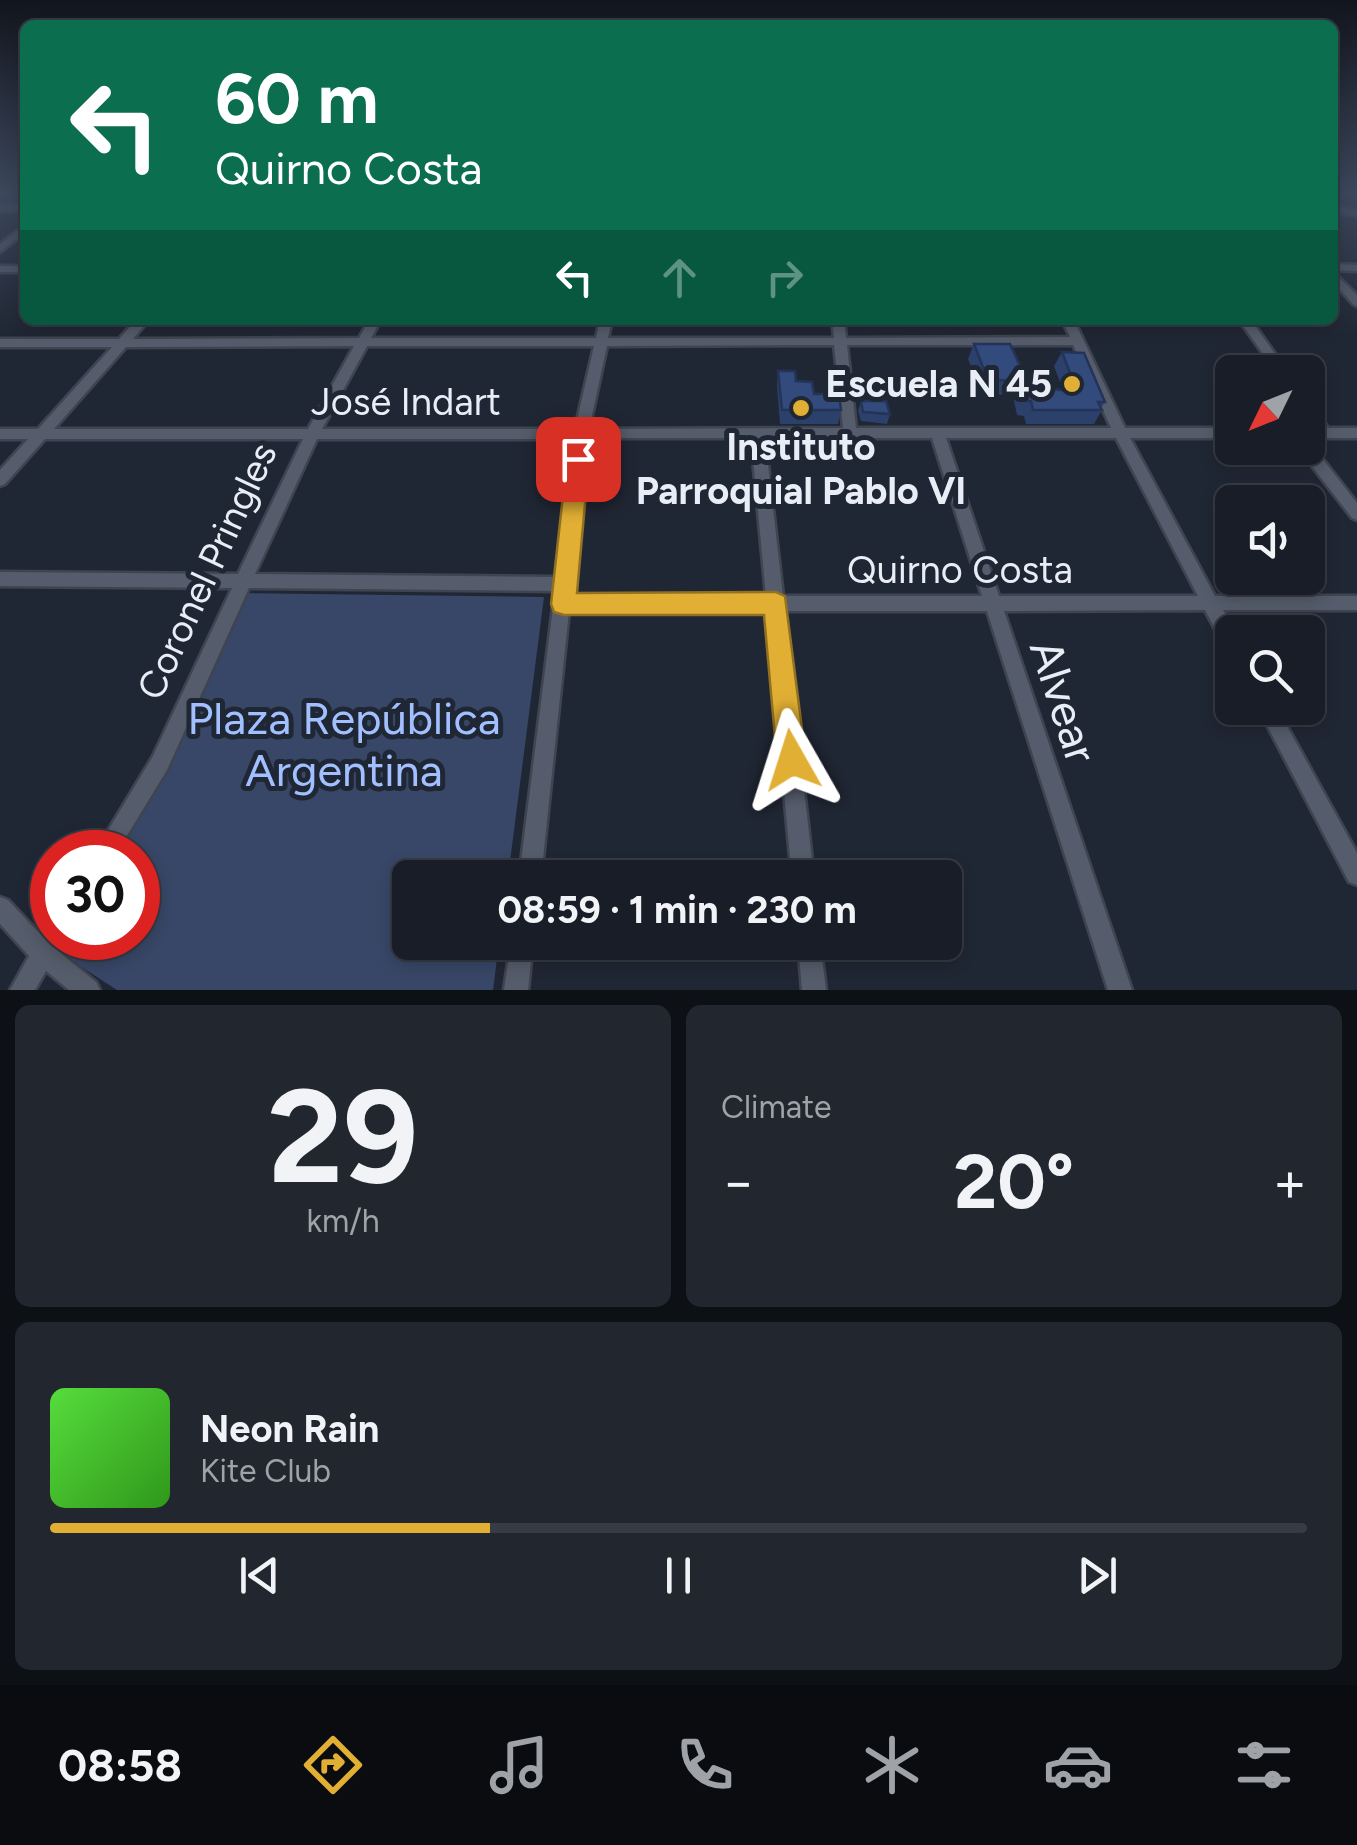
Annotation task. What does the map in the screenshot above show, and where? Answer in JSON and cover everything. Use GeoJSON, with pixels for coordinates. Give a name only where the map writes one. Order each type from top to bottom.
{"type":"FeatureCollection","features":[{"type":"Feature","properties":{"kind":"street"},"geometry":{"type":"LineString","coordinates":[[1338,278],[1357,302]]}},
{"type":"Feature","properties":{"kind":"street"},"geometry":{"type":"LineString","coordinates":[[0,480],[138,325]]}},
{"type":"Feature","properties":{"kind":"street","name":"Coronel Pringles"},"geometry":{"type":"LineString","coordinates":[[118,830],[160,763],[312,434],[373,325]]}},
{"type":"Feature","properties":{"kind":"street"},"geometry":{"type":"LineString","coordinates":[[532,860],[581,435],[605,325]]}},
{"type":"Feature","properties":{"kind":"street"},"geometry":{"type":"LineString","coordinates":[[838,325],[850,432]]}},
{"type":"Feature","properties":{"kind":"street"},"geometry":{"type":"LineString","coordinates":[[1070,325],[1120,433],[1216,615]]}},
{"type":"Feature","properties":{"kind":"street"},"geometry":{"type":"LineString","coordinates":[[1248,325],[1270,355]]}},
{"type":"Feature","properties":{"kind":"street"},"geometry":{"type":"LineString","coordinates":[[0,343],[1077,340]]}},
{"type":"Feature","properties":{"kind":"street","name":"José Indart"},"geometry":{"type":"LineString","coordinates":[[0,434],[1215,433]]}},
{"type":"Feature","properties":{"kind":"street"},"geometry":{"type":"LineString","coordinates":[[1325,433],[1357,433]]}},
{"type":"Feature","properties":{"kind":"street","name":"Alvear"},"geometry":{"type":"LineString","coordinates":[[938,434],[1120,990]]}},
{"type":"Feature","properties":{"kind":"street"},"geometry":{"type":"LineString","coordinates":[[758,435],[801,860]]}},
{"type":"Feature","properties":{"kind":"street"},"geometry":{"type":"LineString","coordinates":[[1319,465],[1357,514]]}},
{"type":"Feature","properties":{"kind":"street"},"geometry":{"type":"LineString","coordinates":[[0,579],[565,584]]}},
{"type":"Feature","properties":{"kind":"street","name":"Quirno Costa"},"geometry":{"type":"LineString","coordinates":[[564,604],[1357,603]]}},
{"type":"Feature","properties":{"kind":"street"},"geometry":{"type":"LineString","coordinates":[[1276,725],[1357,874]]}},
{"type":"Feature","properties":{"kind":"street"},"geometry":{"type":"LineString","coordinates":[[0,908],[30,932]]}},
{"type":"Feature","properties":{"kind":"street"},"geometry":{"type":"LineString","coordinates":[[22,990],[40,960]]}},
{"type":"Feature","properties":{"kind":"street"},"geometry":{"type":"LineString","coordinates":[[61,960],[88,990]]}},
{"type":"Feature","properties":{"kind":"street"},"geometry":{"type":"LineString","coordinates":[[516,990],[520,960]]}},
{"type":"Feature","properties":{"kind":"street"},"geometry":{"type":"LineString","coordinates":[[811,960],[814,990]]}},
{"type":"Feature","properties":{"kind":"green space","name":"Plaza República Argentina"},"geometry":{"type":"Polygon","coordinates":[[[243,593],[544,597],[510,860],[392,860],[392,960],[497,960],[493,990],[117,990],[70,960],[160,960],[160,830],[131,830],[166,775],[243,593]]]}},
{"type":"Feature","properties":{"kind":"building"},"geometry":{"type":"Polygon","coordinates":[[[974,344],[1010,344],[1027,381],[988,380],[974,344]]]}},
{"type":"Feature","properties":{"kind":"building"},"geometry":{"type":"Polygon","coordinates":[[[1062,352],[1084,353],[1105,402],[1098,402],[1102,410],[1033,410],[1031,401],[1024,401],[1021,387],[1077,391],[1062,352]]]}},
{"type":"Feature","properties":{"kind":"building"},"geometry":{"type":"Polygon","coordinates":[[[778,371],[795,371],[796,381],[812,382],[814,394],[839,394],[841,410],[782,410],[778,371]]]}},
{"type":"Feature","properties":{"kind":"building"},"geometry":{"type":"Polygon","coordinates":[[[861,401],[886,401],[890,414],[863,412],[861,401]]]}},
{"type":"Feature","properties":{"kind":"place","name":"Escuela N 45"},"geometry":{"type":"Point","coordinates":[1072,384]}},
{"type":"Feature","properties":{"kind":"place","name":"Instituto Parroquial Pablo VI"},"geometry":{"type":"Point","coordinates":[801,408]}},
{"type":"Feature","properties":{"kind":"route"},"geometry":{"type":"LineString","coordinates":[[578,459],[564,604],[776,604],[792,760]]}}]}
